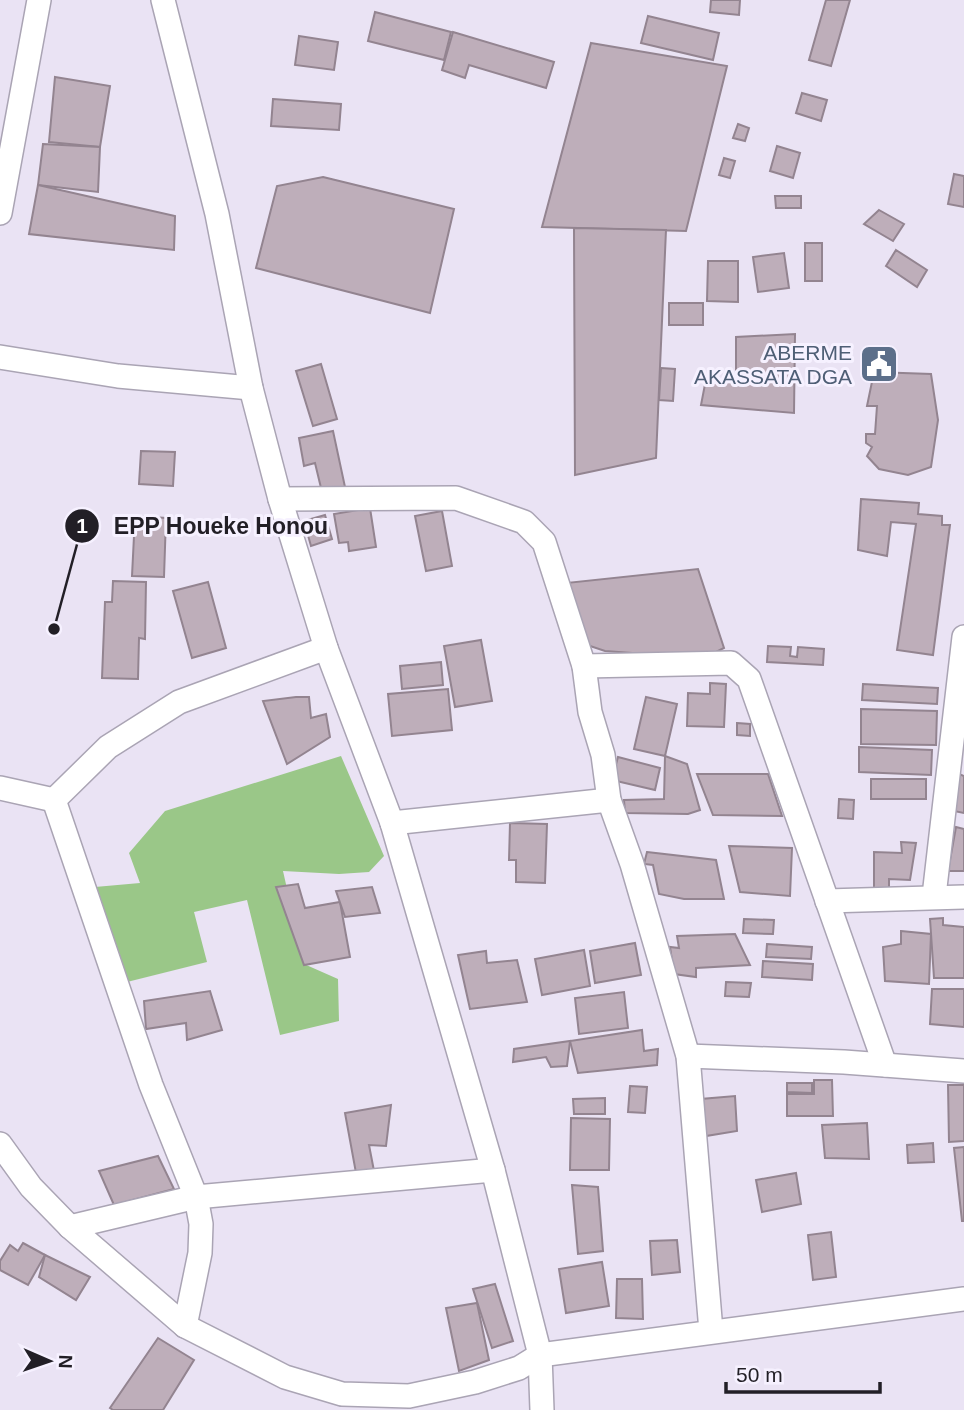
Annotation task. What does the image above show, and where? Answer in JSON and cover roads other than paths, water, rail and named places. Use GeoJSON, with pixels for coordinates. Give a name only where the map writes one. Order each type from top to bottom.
{"type":"FeatureCollection","features":[{"type":"Feature","properties":{"kind":"street"},"geometry":{"type":"LineString","coordinates":[[0,213],[39,0]]}},
{"type":"Feature","properties":{"kind":"street"},"geometry":{"type":"LineString","coordinates":[[163,0],[217,214],[251,387],[280,499],[326,648],[392,823],[493,1170],[540,1354],[542,1410]]}},
{"type":"Feature","properties":{"kind":"street"},"geometry":{"type":"LineString","coordinates":[[0,357],[118,376],[251,387]]}},
{"type":"Feature","properties":{"kind":"street"},"geometry":{"type":"LineString","coordinates":[[280,499],[456,498],[524,522],[544,542],[584,666],[590,712],[603,755],[609,800],[632,864],[688,1056],[711,1331]]}},
{"type":"Feature","properties":{"kind":"street"},"geometry":{"type":"LineString","coordinates":[[934,896],[964,637]]}},
{"type":"Feature","properties":{"kind":"street"},"geometry":{"type":"LineString","coordinates":[[54,800],[108,747],[179,702],[326,648]]}},
{"type":"Feature","properties":{"kind":"street"},"geometry":{"type":"LineString","coordinates":[[584,666],[731,663],[741,668],[748,678],[885,1065]]}},
{"type":"Feature","properties":{"kind":"street"},"geometry":{"type":"LineString","coordinates":[[0,788],[54,800]]}},
{"type":"Feature","properties":{"kind":"street"},"geometry":{"type":"LineString","coordinates":[[54,800],[151,1086],[196,1197],[201,1224],[200,1253],[185,1326]]}},
{"type":"Feature","properties":{"kind":"street"},"geometry":{"type":"LineString","coordinates":[[392,823],[609,800]]}},
{"type":"Feature","properties":{"kind":"street"},"geometry":{"type":"LineString","coordinates":[[827,901],[964,897]]}},
{"type":"Feature","properties":{"kind":"street"},"geometry":{"type":"LineString","coordinates":[[688,1056],[964,1071]]}},
{"type":"Feature","properties":{"kind":"street"},"geometry":{"type":"LineString","coordinates":[[0,1143],[31,1187],[70,1227],[185,1326],[285,1377],[342,1394],[409,1396],[475,1382],[519,1368],[540,1354],[711,1331],[751,1329],[964,1299]]}},
{"type":"Feature","properties":{"kind":"street"},"geometry":{"type":"LineString","coordinates":[[70,1227],[196,1197],[493,1170]]}},
{"type":"Feature","properties":{"kind":"place","name":"ABERME AKASSATA DGA"},"geometry":{"type":"Point","coordinates":[879,364]}},
{"type":"Feature","properties":{"kind":"place","name":"EPP Houeke Honou"},"geometry":{"type":"Point","coordinates":[54,629]}}]}
